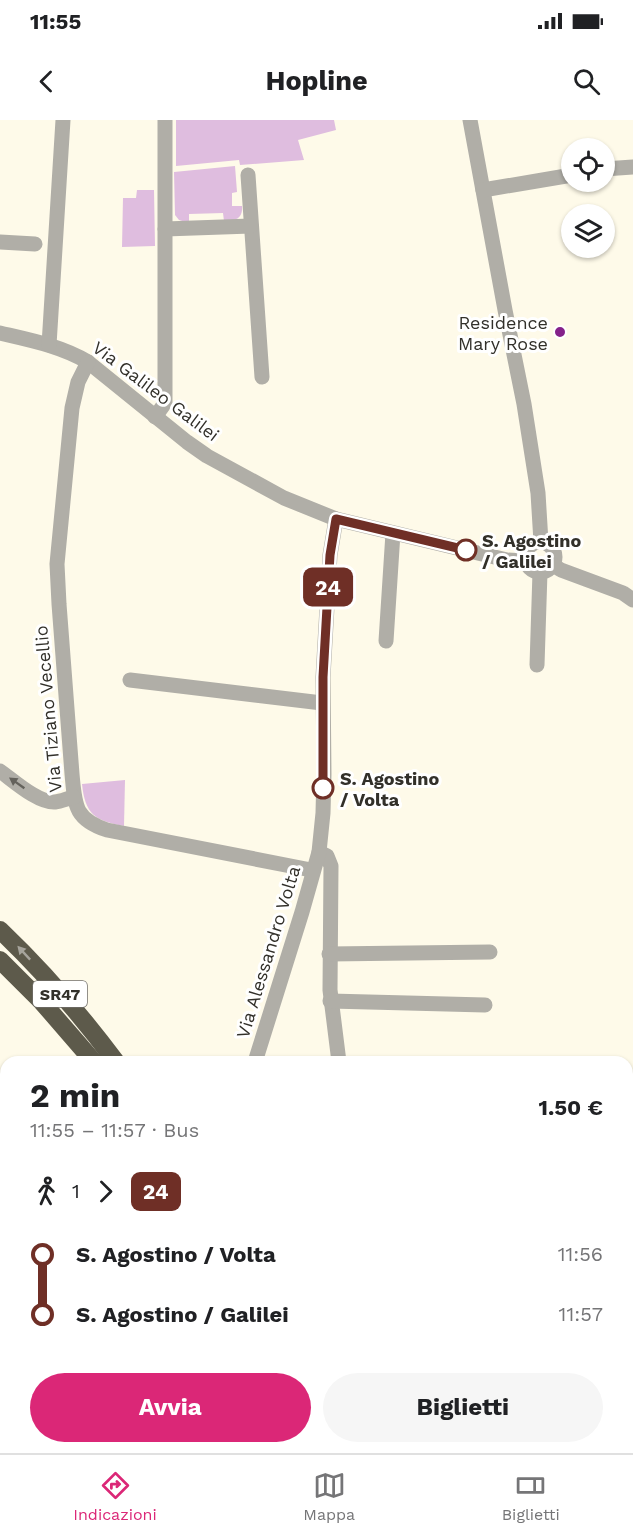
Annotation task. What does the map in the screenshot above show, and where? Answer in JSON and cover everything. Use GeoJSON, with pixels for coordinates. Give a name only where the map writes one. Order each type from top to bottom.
{"type":"FeatureCollection","features":[{"type":"Feature","properties":{"kind":"highway","name":"SR47"},"geometry":{"type":"LineString","coordinates":[[0,930],[20,948],[52,984],[112,1056]]}},
{"type":"Feature","properties":{"kind":"highway","name":"SR47"},"geometry":{"type":"LineString","coordinates":[[0,960],[42,1002],[89,1056]]}},
{"type":"Feature","properties":{"kind":"highway"},"geometry":{"type":"LineString","coordinates":[[68,1031],[81,1056]]}},
{"type":"Feature","properties":{"kind":"street"},"geometry":{"type":"LineString","coordinates":[[49,345],[63,120]]}},
{"type":"Feature","properties":{"kind":"street"},"geometry":{"type":"LineString","coordinates":[[155,417],[165,403],[165,120]]}},
{"type":"Feature","properties":{"kind":"street"},"geometry":{"type":"LineString","coordinates":[[470,120],[524,404],[538,494],[542,542]]}},
{"type":"Feature","properties":{"kind":"street"},"geometry":{"type":"LineString","coordinates":[[615,168],[633,167]]}},
{"type":"Feature","properties":{"kind":"street"},"geometry":{"type":"LineString","coordinates":[[248,175],[262,377]]}},
{"type":"Feature","properties":{"kind":"street"},"geometry":{"type":"LineString","coordinates":[[483,190],[561,177]]}},
{"type":"Feature","properties":{"kind":"street"},"geometry":{"type":"LineString","coordinates":[[165,229],[251,226]]}},
{"type":"Feature","properties":{"kind":"street"},"geometry":{"type":"LineString","coordinates":[[0,242],[35,244]]}},
{"type":"Feature","properties":{"kind":"street","name":"Via Galileo Galilei"},"geometry":{"type":"LineString","coordinates":[[0,333],[49,345],[77,355],[207,456],[284,498],[336,519],[507,560],[525,561],[532,570],[561,570],[628,596]]}},
{"type":"Feature","properties":{"kind":"street","name":"Via Tiziano Vecellio"},"geometry":{"type":"LineString","coordinates":[[88,362],[78,382],[72,408],[57,564],[76,805],[82,816],[93,826],[106,830],[313,871]]}},
{"type":"Feature","properties":{"kind":"street","name":"Via Alessandro Volta"},"geometry":{"type":"LineString","coordinates":[[257,1056],[302,912],[318,852],[323,813],[322,703],[330,555],[336,519]]}},
{"type":"Feature","properties":{"kind":"street"},"geometry":{"type":"LineString","coordinates":[[386,641],[393,533]]}},
{"type":"Feature","properties":{"kind":"street"},"geometry":{"type":"LineString","coordinates":[[525,561],[526,553],[533,544],[542,542],[548,544],[555,552],[556,558],[547,569],[537,665]]}},
{"type":"Feature","properties":{"kind":"street"},"geometry":{"type":"LineString","coordinates":[[130,680],[322,703]]}},
{"type":"Feature","properties":{"kind":"street"},"geometry":{"type":"LineString","coordinates":[[0,771],[37,797],[48,801],[60,801],[74,796]]}},
{"type":"Feature","properties":{"kind":"street","name":"Via Alessandro Volta"},"geometry":{"type":"LineString","coordinates":[[318,852],[327,856],[331,866],[330,1001],[338,1056]]}},
{"type":"Feature","properties":{"kind":"street"},"geometry":{"type":"LineString","coordinates":[[329,954],[490,952]]}},
{"type":"Feature","properties":{"kind":"street"},"geometry":{"type":"LineString","coordinates":[[330,1001],[485,1005]]}},
{"type":"Feature","properties":{"kind":"shaded area"},"geometry":{"type":"Polygon","coordinates":[[[176,120],[334,120],[336,130],[298,140],[304,160],[240,165],[239,160],[176,166],[176,120]]]}},
{"type":"Feature","properties":{"kind":"shaded area"},"geometry":{"type":"Polygon","coordinates":[[[235,166],[237,192],[232,193],[232,206],[242,206],[240,216],[235,220],[224,221],[223,213],[189,214],[189,223],[179,220],[175,215],[174,172],[235,166]]]}},
{"type":"Feature","properties":{"kind":"shaded area"},"geometry":{"type":"Polygon","coordinates":[[[137,190],[154,190],[155,246],[122,247],[123,198],[136,198],[137,190]]]}},
{"type":"Feature","properties":{"kind":"shaded area"},"geometry":{"type":"Polygon","coordinates":[[[125,780],[124,826],[106,822],[93,814],[86,803],[82,784],[125,780]]]}},
{"type":"Feature","properties":{"kind":"bus line","name":"24"},"geometry":{"type":"LineString","coordinates":[[323,788],[323,677],[330,555],[336,519],[466,550]]}},
{"type":"Feature","properties":{"kind":"place","name":"Residence Mary Rose"},"geometry":{"type":"Point","coordinates":[560,332]}},
{"type":"Feature","properties":{"kind":"place","name":"S. Agostino / Galilei"},"geometry":{"type":"Point","coordinates":[466,550]}},
{"type":"Feature","properties":{"kind":"place","name":"S. Agostino / Volta"},"geometry":{"type":"Point","coordinates":[323,788]}}]}
